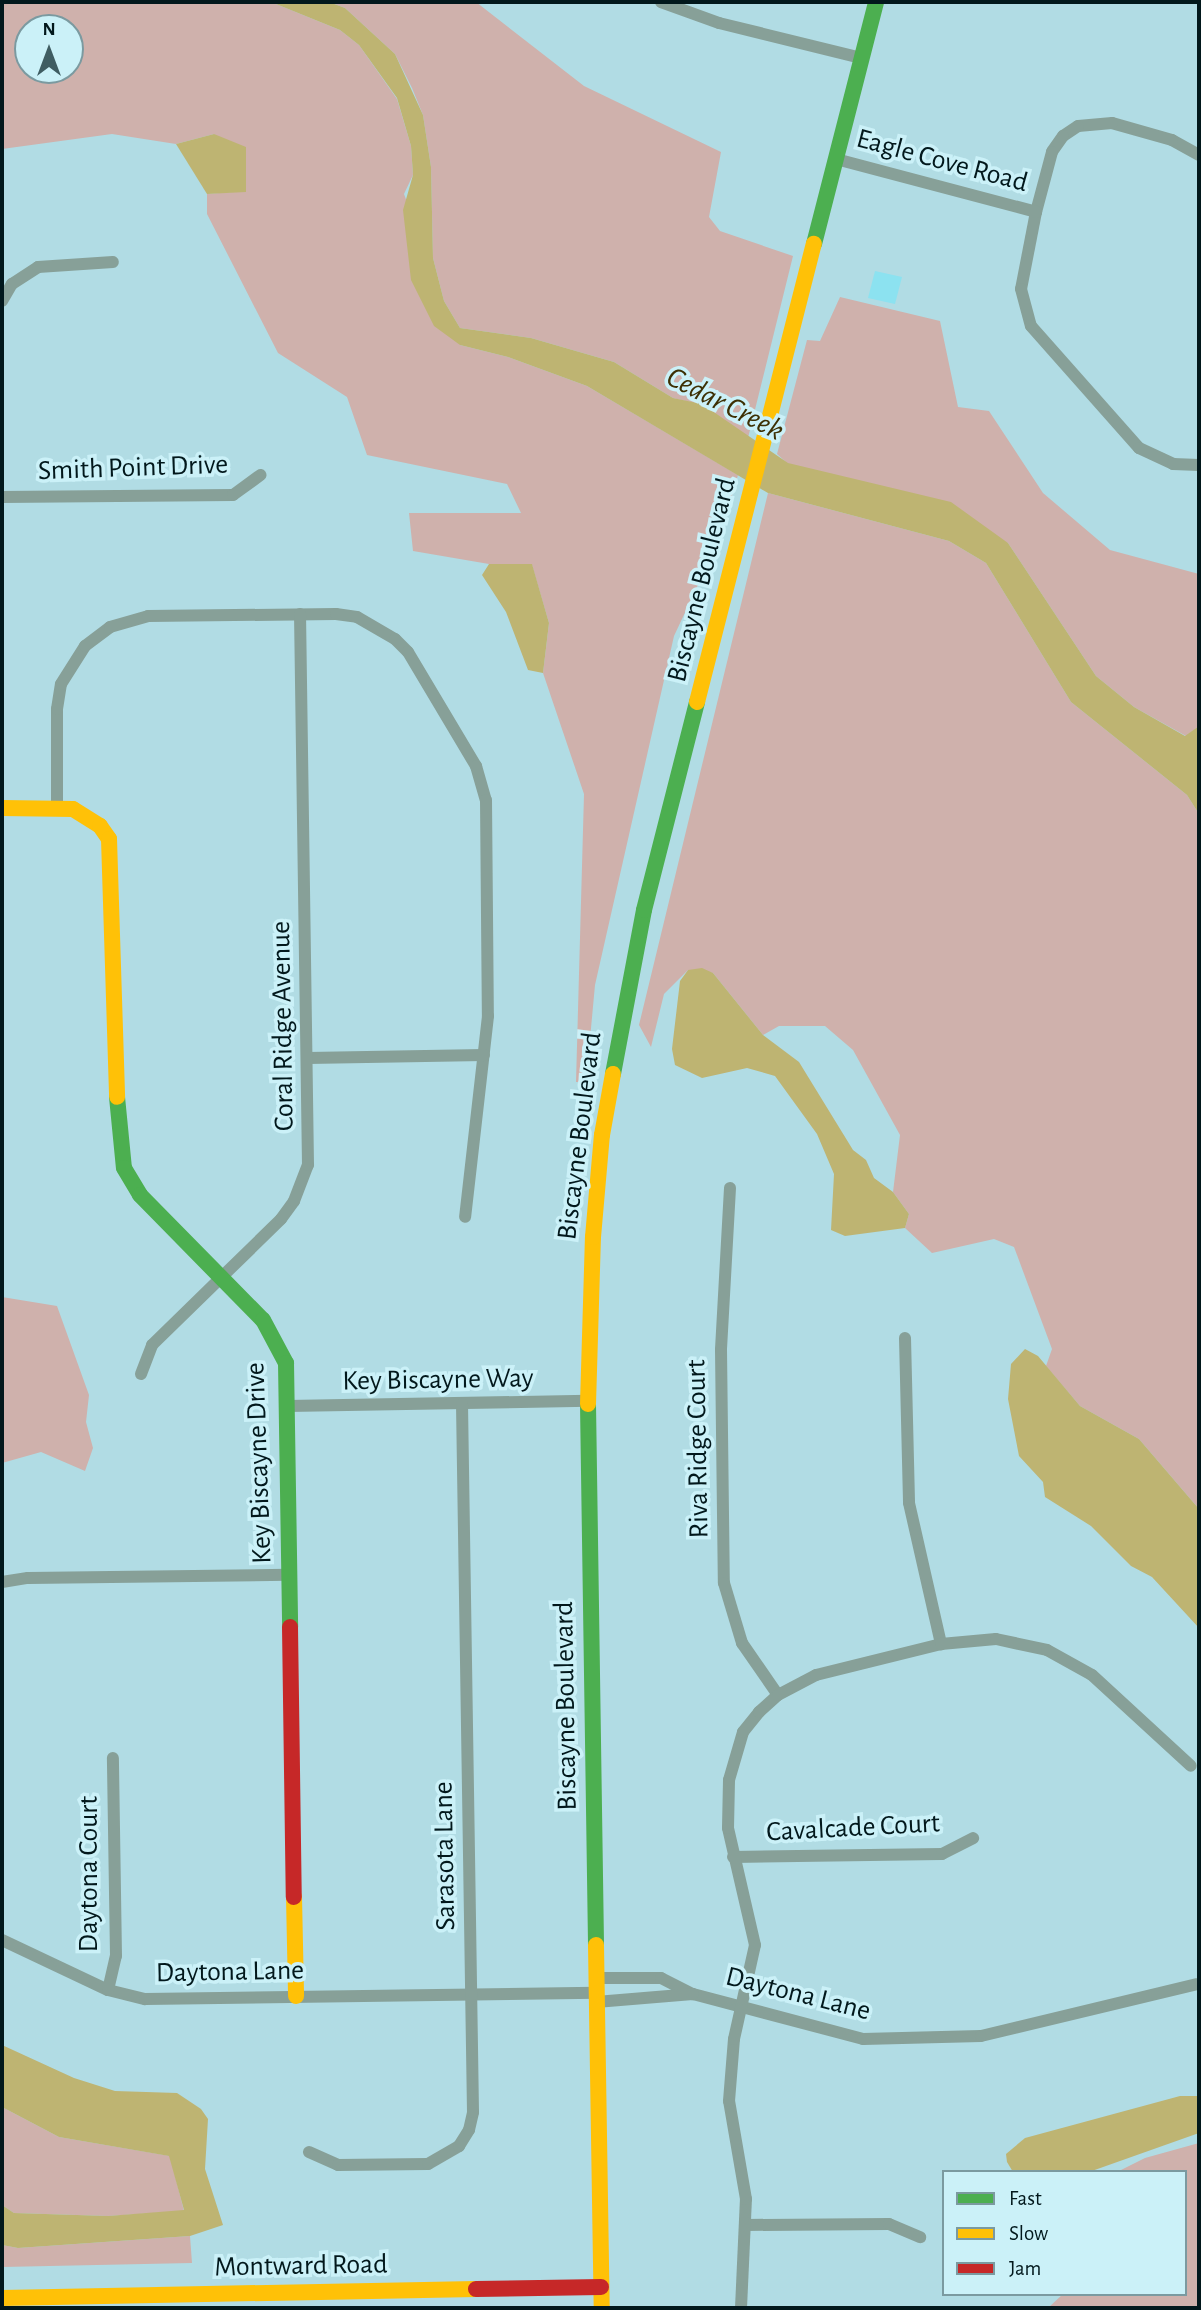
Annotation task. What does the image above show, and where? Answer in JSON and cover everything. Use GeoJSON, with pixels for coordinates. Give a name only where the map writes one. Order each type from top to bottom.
{"type":"FeatureCollection","features":[{"type":"Feature","properties":{"kind":"street","name":"Biscayne Boulevard"},"geometry":{"type":"LineString","coordinates":[[602,2308],[588,1401],[593,1237],[612,1065],[644,910],[876,2]]}},
{"type":"Feature","properties":{"kind":"street"},"geometry":{"type":"LineString","coordinates":[[666,3],[719,23],[862,58]]}},
{"type":"Feature","properties":{"kind":"street"},"geometry":{"type":"LineString","coordinates":[[1199,155],[1172,140],[1122,126],[1096,122],[1078,126],[1052,152],[1036,212],[1021,289],[1031,326],[1139,448],[1173,464],[1199,465]]}},
{"type":"Feature","properties":{"kind":"street","name":"Eagle Cove Road"},"geometry":{"type":"LineString","coordinates":[[836,159],[1036,212]]}},
{"type":"Feature","properties":{"kind":"street"},"geometry":{"type":"LineString","coordinates":[[2,301],[12,285],[38,267],[55,262],[113,262]]}},
{"type":"Feature","properties":{"kind":"street","name":"Smith Point Drive"},"geometry":{"type":"LineString","coordinates":[[2,497],[233,495],[261,475]]}},
{"type":"Feature","properties":{"kind":"street","name":"Coral Ridge Avenue"},"geometry":{"type":"LineString","coordinates":[[141,1374],[152,1345],[281,1219],[303,1183],[309,1147],[300,614]]}},
{"type":"Feature","properties":{"kind":"street"},"geometry":{"type":"LineString","coordinates":[[2,808],[57,807],[57,709],[72,662],[100,633],[121,622],[148,616],[346,615],[379,627],[408,652],[483,783],[488,1016],[465,1217]]}},
{"type":"Feature","properties":{"kind":"street","name":"Key Biscayne Drive"},"geometry":{"type":"LineString","coordinates":[[57,807],[87,815],[100,825],[113,857],[120,1154],[140,1195],[273,1333],[286,1363],[296,1996]]}},
{"type":"Feature","properties":{"kind":"street"},"geometry":{"type":"LineString","coordinates":[[308,1058],[484,1055]]}},
{"type":"Feature","properties":{"kind":"street","name":"Riva Ridge Court"},"geometry":{"type":"LineString","coordinates":[[730,1188],[721,1350],[724,1583],[742,1643],[778,1695]]}},
{"type":"Feature","properties":{"kind":"street"},"geometry":{"type":"LineString","coordinates":[[905,1338],[909,1503],[941,1644]]}},
{"type":"Feature","properties":{"kind":"street","name":"Key Biscayne Way"},"geometry":{"type":"LineString","coordinates":[[288,1406],[588,1401]]}},
{"type":"Feature","properties":{"kind":"street","name":"Sarasota Lane"},"geometry":{"type":"LineString","coordinates":[[309,2152],[338,2165],[428,2164],[459,2146],[472,2112],[462,1404]]}},
{"type":"Feature","properties":{"kind":"street"},"geometry":{"type":"LineString","coordinates":[[2,1583],[28,1578],[288,1575]]}},
{"type":"Feature","properties":{"kind":"street"},"geometry":{"type":"LineString","coordinates":[[741,2308],[746,2225],[744,2180],[729,2101],[741,2006],[755,1945],[728,1828],[732,1759],[743,1732],[778,1695],[816,1675],[941,1644],[996,1639],[1047,1650],[1092,1675],[1191,1766]]}},
{"type":"Feature","properties":{"kind":"street","name":"Daytona Court"},"geometry":{"type":"LineString","coordinates":[[108,1990],[116,1956],[113,1758]]}},
{"type":"Feature","properties":{"kind":"street","name":"Cavalcade Court"},"geometry":{"type":"LineString","coordinates":[[733,1857],[942,1853],[973,1838]]}},
{"type":"Feature","properties":{"kind":"street","name":"Daytona Lane"},"geometry":{"type":"LineString","coordinates":[[2,1940],[108,1990],[145,1998],[596,1991],[661,1978],[693,1994],[843,2036],[963,2038],[1197,1984]]}},
{"type":"Feature","properties":{"kind":"street"},"geometry":{"type":"LineString","coordinates":[[596,1991],[693,1994]]}},
{"type":"Feature","properties":{"kind":"street"},"geometry":{"type":"LineString","coordinates":[[746,2225],[889,2224],[920,2237]]}},
{"type":"Feature","properties":{"kind":"street","name":"Montward Road"},"geometry":{"type":"LineString","coordinates":[[2,2298],[601,2287]]}},
{"type":"Feature","properties":{"kind":"shaded area"},"geometry":{"type":"Polygon","coordinates":[[[2,2],[271,2],[340,30],[359,45],[397,99],[411,146],[413,175],[404,194],[460,345],[508,357],[587,386],[738,475],[720,538],[674,636],[595,985],[586,1082],[576,1082],[584,794],[543,673],[549,623],[532,565],[489,564],[413,551],[409,513],[521,513],[507,484],[367,455],[347,397],[278,353],[207,214],[207,194],[246,191],[214,134],[176,144],[112,134],[2,149],[2,2]]]}},
{"type":"Feature","properties":{"kind":"shaded area"},"geometry":{"type":"Polygon","coordinates":[[[271,2],[329,2],[345,8],[395,54],[423,115],[431,167],[433,258],[444,301],[460,328],[531,338],[614,362],[673,398],[702,404],[788,463],[951,502],[1008,543],[1096,676],[1134,707],[1185,736],[1199,726],[1199,814],[1187,795],[1071,702],[986,563],[949,541],[768,493],[587,386],[508,357],[460,345],[434,326],[411,280],[403,210],[413,175],[411,146],[397,98],[359,45],[340,30],[271,2]]]}},
{"type":"Feature","properties":{"kind":"shaded area"},"geometry":{"type":"Polygon","coordinates":[[[329,2],[476,2],[584,86],[721,152],[709,217],[720,231],[793,256],[748,438],[702,405],[673,398],[614,362],[531,338],[460,328],[444,301],[433,258],[431,167],[423,115],[395,54],[345,8],[329,2]]]}},
{"type":"Feature","properties":{"kind":"shaded area"},"geometry":{"type":"Polygon","coordinates":[[[214,134],[246,147],[246,192],[207,194],[176,144],[214,134]]]}},
{"type":"Feature","properties":{"kind":"shaded area"},"geometry":{"type":"Polygon","coordinates":[[[875,271],[902,277],[895,304],[868,298],[875,271]]]}},
{"type":"Feature","properties":{"kind":"shaded area"},"geometry":{"type":"Polygon","coordinates":[[[840,297],[940,321],[958,407],[989,411],[1043,493],[1110,550],[1199,574],[1199,726],[1186,736],[1134,707],[1096,676],[1008,543],[787,463],[777,454],[807,340],[820,341],[840,297]]]}},
{"type":"Feature","properties":{"kind":"shaded area"},"geometry":{"type":"Polygon","coordinates":[[[768,493],[949,541],[986,563],[1071,702],[1187,795],[1199,814],[1199,1509],[1139,1439],[1080,1406],[1046,1366],[1052,1349],[1014,1247],[994,1239],[932,1253],[905,1228],[909,1214],[893,1192],[900,1135],[853,1050],[825,1026],[779,1026],[763,1035],[713,973],[688,970],[664,994],[651,1047],[639,1025],[768,493]]]}},
{"type":"Feature","properties":{"kind":"shaded area"},"geometry":{"type":"Polygon","coordinates":[[[489,564],[532,564],[549,623],[543,673],[528,670],[506,612],[482,575],[489,564]]]}},
{"type":"Feature","properties":{"kind":"shaded area"},"geometry":{"type":"Polygon","coordinates":[[[702,968],[713,973],[763,1035],[799,1062],[853,1150],[866,1160],[874,1178],[893,1192],[909,1214],[905,1228],[845,1236],[831,1230],[834,1174],[817,1134],[775,1076],[747,1068],[702,1078],[675,1065],[672,1049],[680,981],[688,970],[702,968]]]}},
{"type":"Feature","properties":{"kind":"shaded area"},"geometry":{"type":"Polygon","coordinates":[[[2,1297],[57,1306],[89,1395],[86,1422],[93,1448],[85,1471],[41,1452],[2,1463],[2,1297]]]}},
{"type":"Feature","properties":{"kind":"shaded area"},"geometry":{"type":"Polygon","coordinates":[[[1025,1349],[1038,1356],[1080,1406],[1139,1439],[1199,1509],[1199,1628],[1152,1577],[1131,1566],[1091,1526],[1045,1497],[1043,1482],[1019,1456],[1008,1399],[1011,1364],[1025,1349]]]}},
{"type":"Feature","properties":{"kind":"shaded area"},"geometry":{"type":"Polygon","coordinates":[[[2,2045],[74,2078],[115,2091],[177,2093],[201,2109],[208,2119],[205,2169],[223,2225],[190,2236],[18,2248],[2,2245],[2,2205],[14,2213],[108,2216],[184,2210],[169,2156],[59,2137],[2,2107],[2,2045]]]}},
{"type":"Feature","properties":{"kind":"shaded area"},"geometry":{"type":"Polygon","coordinates":[[[1180,2096],[1199,2096],[1199,2133],[1095,2170],[1012,2170],[1006,2154],[1025,2138],[1180,2096]]]}},
{"type":"Feature","properties":{"kind":"shaded area"},"geometry":{"type":"Polygon","coordinates":[[[2,2107],[59,2137],[170,2156],[184,2211],[108,2216],[14,2213],[2,2205],[2,2107]]]}},
{"type":"Feature","properties":{"kind":"shaded area"},"geometry":{"type":"Polygon","coordinates":[[[1199,2143],[1199,2308],[1048,2308],[1061,2296],[1187,2296],[1187,2170],[1121,2170],[1145,2158],[1199,2143]]]}},
{"type":"Feature","properties":{"kind":"shaded area"},"geometry":{"type":"Polygon","coordinates":[[[190,2236],[192,2263],[2,2267],[2,2245],[18,2248],[190,2236]]]}},
{"type":"Feature","properties":{"kind":"traffic: fast"},"geometry":{"type":"LineString","coordinates":[[814,244],[876,2]]}},
{"type":"Feature","properties":{"kind":"traffic: fast"},"geometry":{"type":"LineString","coordinates":[[613,1074],[644,910],[697,702]]}},
{"type":"Feature","properties":{"kind":"traffic: fast"},"geometry":{"type":"LineString","coordinates":[[117,1097],[124,1168],[140,1195],[263,1320],[286,1363],[290,1627]]}},
{"type":"Feature","properties":{"kind":"traffic: fast"},"geometry":{"type":"LineString","coordinates":[[588,1404],[596,1945]]}},
{"type":"Feature","properties":{"kind":"traffic: slow"},"geometry":{"type":"LineString","coordinates":[[697,702],[814,244]]}},
{"type":"Feature","properties":{"kind":"traffic: slow"},"geometry":{"type":"LineString","coordinates":[[2,808],[73,809],[100,826],[109,839],[117,1097]]}},
{"type":"Feature","properties":{"kind":"traffic: slow"},"geometry":{"type":"LineString","coordinates":[[588,1404],[593,1237],[602,1135],[613,1074]]}},
{"type":"Feature","properties":{"kind":"traffic: slow"},"geometry":{"type":"LineString","coordinates":[[294,1897],[296,1996]]}},
{"type":"Feature","properties":{"kind":"traffic: slow"},"geometry":{"type":"LineString","coordinates":[[596,1945],[602,2308]]}},
{"type":"Feature","properties":{"kind":"traffic: slow"},"geometry":{"type":"LineString","coordinates":[[2,2298],[476,2289]]}},
{"type":"Feature","properties":{"kind":"traffic: jam"},"geometry":{"type":"LineString","coordinates":[[290,1627],[294,1897]]}},
{"type":"Feature","properties":{"kind":"traffic: jam"},"geometry":{"type":"LineString","coordinates":[[476,2289],[601,2287]]}},
{"type":"Feature","properties":{"kind":"water label","name":"Cedar Creek"},"geometry":{"type":"Point","coordinates":[725,404]}}]}
